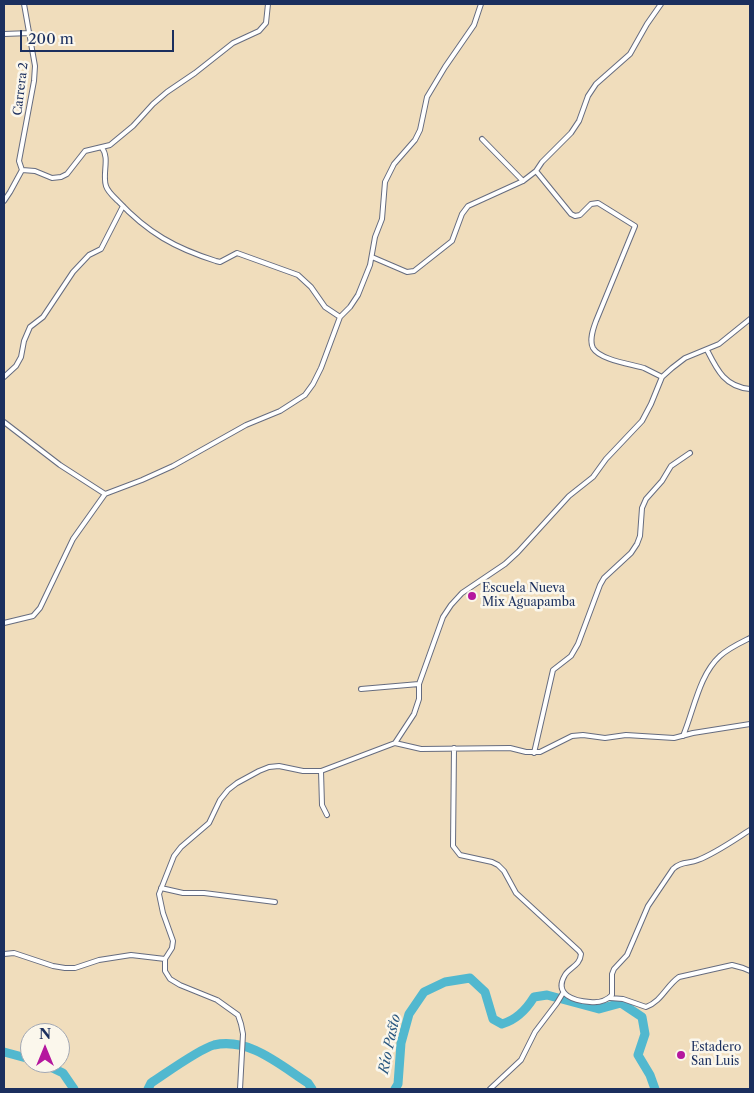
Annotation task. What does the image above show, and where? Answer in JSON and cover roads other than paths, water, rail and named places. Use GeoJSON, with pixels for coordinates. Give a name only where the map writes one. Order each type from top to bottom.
{"type":"FeatureCollection","features":[{"type":"Feature","properties":{"kind":"street","name":"Carrera 2"},"geometry":{"type":"LineString","coordinates":[[4,202],[22,170],[19,161],[34,81],[35,66],[24,4]]}},
{"type":"Feature","properties":{"kind":"street"},"geometry":{"type":"LineString","coordinates":[[22,170],[35,171],[52,178],[61,176],[67,174],[85,151],[110,145],[133,126],[153,104],[226,48],[259,31],[266,23],[268,4]]}},
{"type":"Feature","properties":{"kind":"street"},"geometry":{"type":"LineString","coordinates":[[4,623],[33,616],[40,608],[73,539],[105,494],[172,466],[246,424],[290,405],[304,395],[313,384],[340,317],[358,295],[372,257],[382,219],[384,182],[394,164],[415,140],[420,130],[427,97],[444,67],[474,25],[481,4]]}},
{"type":"Feature","properties":{"kind":"street"},"geometry":{"type":"LineString","coordinates":[[372,257],[406,272],[414,271],[452,241],[462,214],[468,206],[523,181],[536,171],[542,162],[571,133],[579,121],[588,96],[596,84],[630,54],[661,4]]}},
{"type":"Feature","properties":{"kind":"street"},"geometry":{"type":"LineString","coordinates":[[4,34],[30,33]]}},
{"type":"Feature","properties":{"kind":"street"},"geometry":{"type":"LineString","coordinates":[[482,139],[523,181]]}},
{"type":"Feature","properties":{"kind":"street"},"geometry":{"type":"LineString","coordinates":[[102,148],[105,154],[106,186],[123,206],[163,240],[184,250],[220,262],[237,252],[298,275],[311,287],[325,308],[340,317]]}},
{"type":"Feature","properties":{"kind":"street"},"geometry":{"type":"LineString","coordinates":[[536,171],[571,214],[580,215],[591,204],[598,203],[635,226],[596,321],[592,335],[592,346],[596,352],[607,358],[645,369],[662,377]]}},
{"type":"Feature","properties":{"kind":"street"},"geometry":{"type":"LineString","coordinates":[[4,376],[16,366],[21,357],[24,341],[30,327],[43,317],[73,272],[90,255],[101,249],[123,206]]}},
{"type":"Feature","properties":{"kind":"street"},"geometry":{"type":"LineString","coordinates":[[395,744],[414,714],[419,699],[419,684],[443,617],[462,593],[505,564],[569,496],[593,477],[642,421],[662,377],[685,358],[707,350],[729,337],[750,319]]}},
{"type":"Feature","properties":{"kind":"street"},"geometry":{"type":"LineString","coordinates":[[707,350],[720,375],[726,381],[750,389]]}},
{"type":"Feature","properties":{"kind":"street"},"geometry":{"type":"LineString","coordinates":[[4,422],[60,465],[105,494]]}},
{"type":"Feature","properties":{"kind":"street"},"geometry":{"type":"LineString","coordinates":[[534,753],[553,670],[571,656],[578,644],[604,578],[631,553],[637,544],[640,536],[642,508],[646,499],[662,481],[671,466],[690,453]]}},
{"type":"Feature","properties":{"kind":"street"},"geometry":{"type":"LineString","coordinates":[[683,736],[712,665],[720,656],[750,638]]}},
{"type":"Feature","properties":{"kind":"street"},"geometry":{"type":"LineString","coordinates":[[361,690],[419,684]]}},
{"type":"Feature","properties":{"kind":"street"},"geometry":{"type":"LineString","coordinates":[[240,1089],[243,1034],[238,1015],[217,1000],[170,979],[165,971],[165,959],[172,948],[173,941],[160,901],[161,888],[174,856],[209,823],[220,800],[237,783],[269,767],[279,766],[303,772],[321,771],[395,744],[421,749],[510,748],[534,753],[549,749],[560,742],[577,736],[605,738],[626,735],[664,739],[750,724]]}},
{"type":"Feature","properties":{"kind":"street"},"geometry":{"type":"LineString","coordinates":[[454,748],[453,846],[460,855],[498,865],[504,871],[516,892],[581,954],[579,963],[563,977],[562,995],[558,1003],[535,1032],[521,1060],[490,1089]]}},
{"type":"Feature","properties":{"kind":"street"},"geometry":{"type":"LineString","coordinates":[[321,771],[322,806],[327,815]]}},
{"type":"Feature","properties":{"kind":"street"},"geometry":{"type":"LineString","coordinates":[[610,998],[612,995],[612,974],[614,969],[628,955],[638,925],[648,906],[673,869],[678,865],[697,860],[750,830]]}},
{"type":"Feature","properties":{"kind":"street"},"geometry":{"type":"LineString","coordinates":[[161,888],[183,893],[204,893],[275,902]]}},
{"type":"Feature","properties":{"kind":"street"},"geometry":{"type":"LineString","coordinates":[[4,954],[14,953],[65,968],[75,968],[99,960],[131,955],[165,959]]}},
{"type":"Feature","properties":{"kind":"street"},"geometry":{"type":"LineString","coordinates":[[562,995],[580,1001],[592,1002],[605,1001],[610,998],[623,999],[646,1007],[661,998],[673,981],[679,977],[732,966],[743,968],[750,972]]}},
{"type":"Feature","properties":{"kind":"waterway","name":"Río Pasto"},"geometry":{"type":"LineString","coordinates":[[395,1089],[398,1084],[401,1043],[409,1014],[424,992],[445,982],[470,978],[485,992],[493,1019],[502,1024],[520,1014],[534,997],[547,995],[599,1009],[621,1003],[642,1017],[645,1034],[638,1055],[650,1075],[655,1089]]}},
{"type":"Feature","properties":{"kind":"waterway","name":"Río Pasto"},"geometry":{"type":"LineString","coordinates":[[148,1089],[151,1083],[200,1051],[214,1045],[227,1044],[240,1045],[264,1054],[308,1083],[312,1089]]}},
{"type":"Feature","properties":{"kind":"waterway","name":"Río Pasto"},"geometry":{"type":"LineString","coordinates":[[4,1052],[20,1056]]}},
{"type":"Feature","properties":{"kind":"waterway","name":"Río Pasto"},"geometry":{"type":"LineString","coordinates":[[63,1073],[74,1089]]}},
{"type":"Feature","properties":{"kind":"place","name":"Escuela Nueva Mix Aguapamba"},"geometry":{"type":"Point","coordinates":[472,596]}},
{"type":"Feature","properties":{"kind":"place","name":"Estadero San Luis"},"geometry":{"type":"Point","coordinates":[681,1055]}}]}
